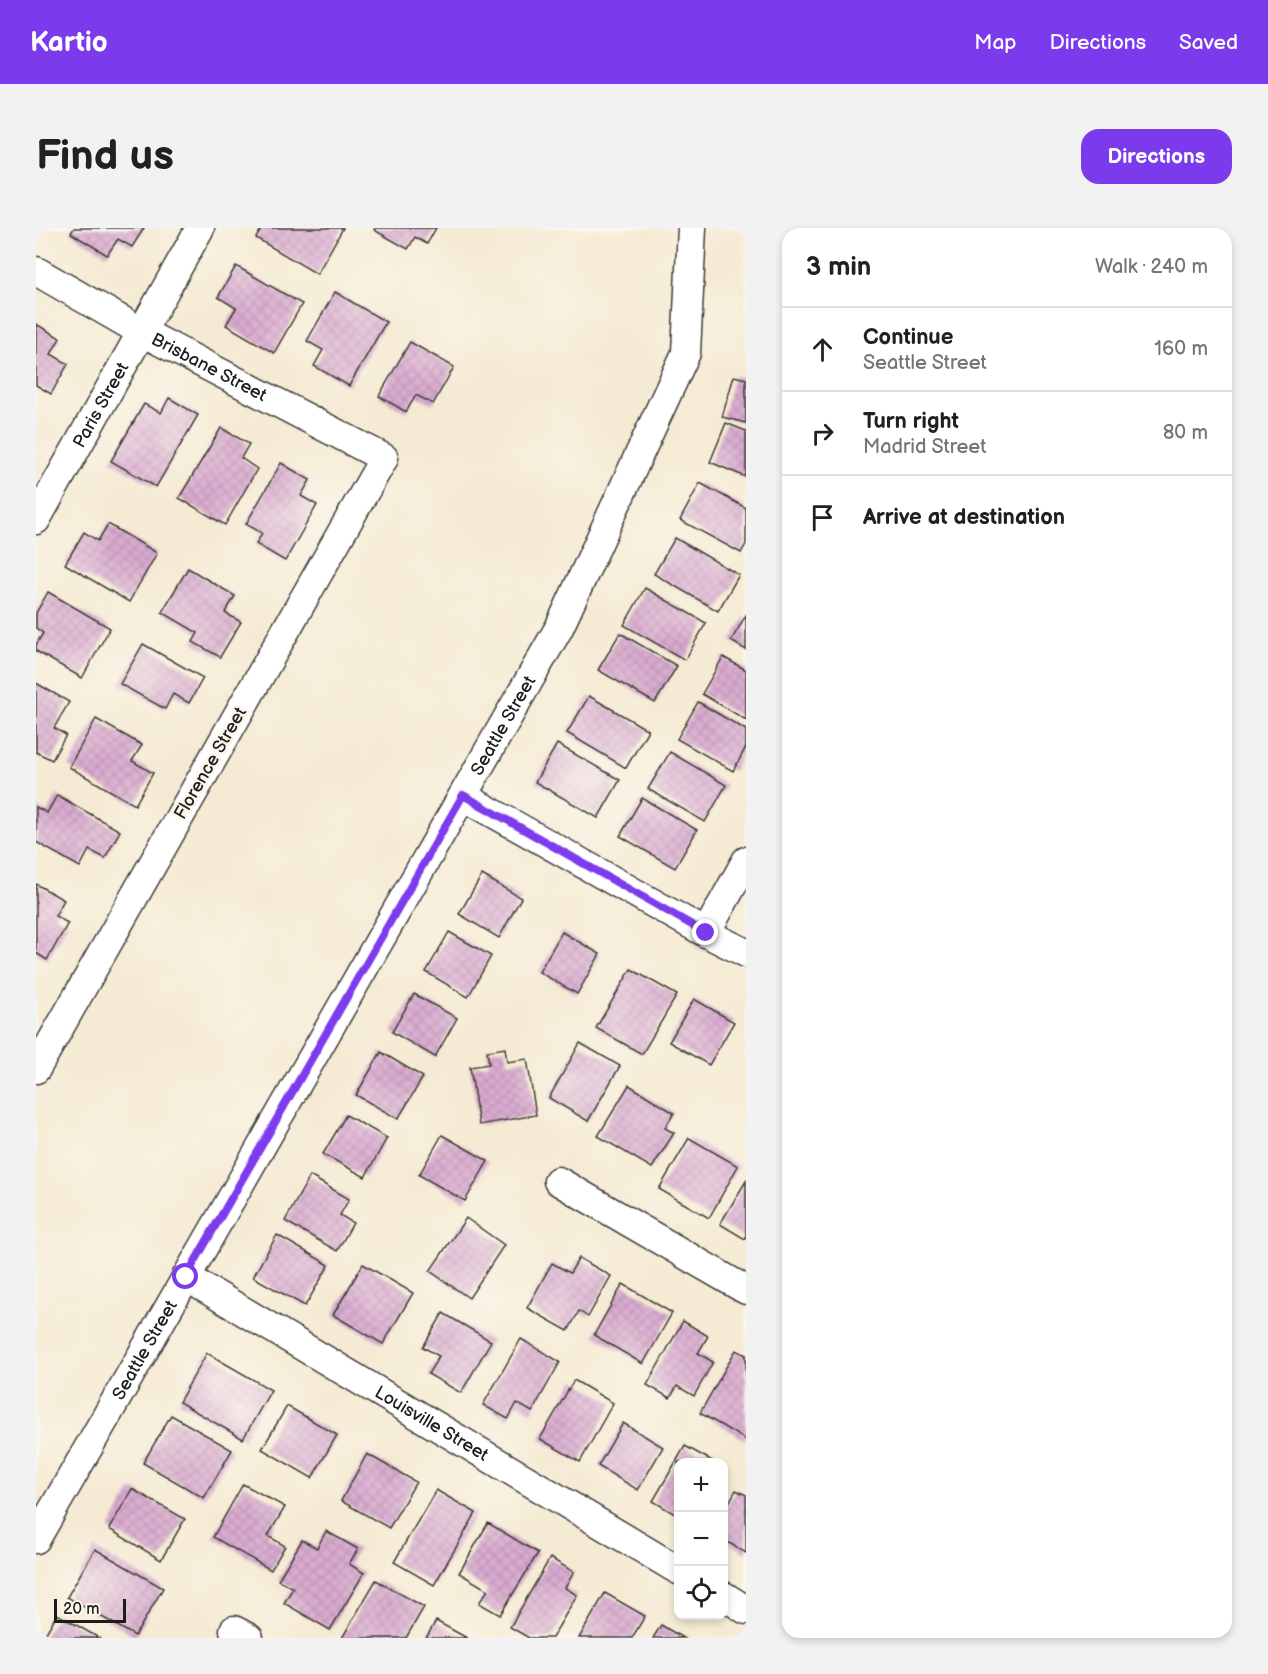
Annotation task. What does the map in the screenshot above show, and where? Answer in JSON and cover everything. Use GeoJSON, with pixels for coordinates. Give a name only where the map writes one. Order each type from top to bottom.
{"type":"FeatureCollection","features":[{"type":"Feature","properties":{"kind":"street","name":"Paris Street"},"geometry":{"type":"LineString","coordinates":[[36,520],[200,228]]}},
{"type":"Feature","properties":{"kind":"street","name":"Seattle Street"},"geometry":{"type":"LineString","coordinates":[[36,1539],[559,628],[686,352],[692,228]]}},
{"type":"Feature","properties":{"kind":"street","name":"Brisbane Street"},"geometry":{"type":"LineString","coordinates":[[36,272],[142,332],[384,458]]}},
{"type":"Feature","properties":{"kind":"street","name":"Florence Street"},"geometry":{"type":"LineString","coordinates":[[36,1069],[384,458]]}},
{"type":"Feature","properties":{"kind":"street"},"geometry":{"type":"LineString","coordinates":[[463,795],[706,933],[746,953]]}},
{"type":"Feature","properties":{"kind":"street"},"geometry":{"type":"LineString","coordinates":[[706,933],[746,861]]}},
{"type":"Feature","properties":{"kind":"street"},"geometry":{"type":"LineString","coordinates":[[558,1180],[746,1290]]}},
{"type":"Feature","properties":{"kind":"street","name":"Louisville Street"},"geometry":{"type":"LineString","coordinates":[[186,1277],[674,1568]]}},
{"type":"Feature","properties":{"kind":"street"},"geometry":{"type":"LineString","coordinates":[[728,1599],[746,1610]]}},
{"type":"Feature","properties":{"kind":"building"},"geometry":{"type":"Polygon","coordinates":[[[74,228],[144,228],[132,247],[118,239],[107,255],[71,233],[74,228]]]}},
{"type":"Feature","properties":{"kind":"building"},"geometry":{"type":"Polygon","coordinates":[[[262,228],[343,228],[317,274],[256,238],[262,228]]]}},
{"type":"Feature","properties":{"kind":"building"},"geometry":{"type":"Polygon","coordinates":[[[375,228],[436,228],[427,244],[415,237],[408,249],[374,230],[375,228]]]}},
{"type":"Feature","properties":{"kind":"building"},"geometry":{"type":"Polygon","coordinates":[[[236,266],[302,304],[274,353],[226,325],[236,308],[218,297],[236,266]]]}},
{"type":"Feature","properties":{"kind":"building"},"geometry":{"type":"Polygon","coordinates":[[[335,292],[386,322],[349,386],[314,366],[323,350],[307,341],[335,292]]]}},
{"type":"Feature","properties":{"kind":"building"},"geometry":{"type":"Polygon","coordinates":[[[36,324],[60,338],[51,354],[68,364],[51,394],[36,385],[36,324]]]}},
{"type":"Feature","properties":{"kind":"building"},"geometry":{"type":"Polygon","coordinates":[[[410,342],[454,367],[433,404],[416,395],[406,412],[379,396],[410,342]]]}},
{"type":"Feature","properties":{"kind":"building"},"geometry":{"type":"Polygon","coordinates":[[[734,376],[746,379],[746,423],[722,417],[734,376]]]}},
{"type":"Feature","properties":{"kind":"building"},"geometry":{"type":"Polygon","coordinates":[[[169,398],[198,415],[156,487],[111,461],[144,404],[161,413],[169,398]]]}},
{"type":"Feature","properties":{"kind":"building"},"geometry":{"type":"Polygon","coordinates":[[[726,423],[746,431],[746,477],[710,462],[726,423]]]}},
{"type":"Feature","properties":{"kind":"building"},"geometry":{"type":"Polygon","coordinates":[[[221,428],[249,444],[241,458],[257,469],[225,525],[179,498],[221,428]]]}},
{"type":"Feature","properties":{"kind":"building"},"geometry":{"type":"Polygon","coordinates":[[[281,463],[310,480],[301,496],[317,505],[285,561],[256,544],[262,533],[246,524],[281,463]]]}},
{"type":"Feature","properties":{"kind":"building"},"geometry":{"type":"Polygon","coordinates":[[[700,483],[746,508],[746,544],[741,553],[680,520],[700,483]]]}},
{"type":"Feature","properties":{"kind":"building"},"geometry":{"type":"Polygon","coordinates":[[[108,524],[157,553],[129,602],[65,564],[84,532],[98,541],[108,524]]]}},
{"type":"Feature","properties":{"kind":"building"},"geometry":{"type":"Polygon","coordinates":[[[675,538],[739,575],[718,611],[654,574],[675,538]]]}},
{"type":"Feature","properties":{"kind":"building"},"geometry":{"type":"Polygon","coordinates":[[[188,568],[235,596],[225,613],[241,622],[220,657],[193,642],[198,633],[162,612],[188,568]]]}},
{"type":"Feature","properties":{"kind":"building"},"geometry":{"type":"Polygon","coordinates":[[[645,588],[706,623],[685,660],[624,625],[645,588]]]}},
{"type":"Feature","properties":{"kind":"building"},"geometry":{"type":"Polygon","coordinates":[[[48,592],[110,628],[82,678],[36,651],[36,645],[43,633],[36,628],[36,613],[48,592]]]}},
{"type":"Feature","properties":{"kind":"building"},"geometry":{"type":"Polygon","coordinates":[[[746,615],[746,650],[731,641],[746,615]]]}},
{"type":"Feature","properties":{"kind":"building"},"geometry":{"type":"Polygon","coordinates":[[[620,633],[677,666],[655,703],[598,670],[620,633]]]}},
{"type":"Feature","properties":{"kind":"building"},"geometry":{"type":"Polygon","coordinates":[[[143,644],[203,678],[189,703],[173,694],[165,709],[120,684],[143,644]]]}},
{"type":"Feature","properties":{"kind":"building"},"geometry":{"type":"Polygon","coordinates":[[[723,657],[746,670],[746,720],[702,694],[723,657]]]}},
{"type":"Feature","properties":{"kind":"building"},"geometry":{"type":"Polygon","coordinates":[[[36,683],[69,702],[54,728],[66,735],[52,760],[36,752],[36,683]]]}},
{"type":"Feature","properties":{"kind":"building"},"geometry":{"type":"Polygon","coordinates":[[[589,696],[648,730],[626,768],[567,733],[589,696]]]}},
{"type":"Feature","properties":{"kind":"building"},"geometry":{"type":"Polygon","coordinates":[[[698,702],[746,730],[746,747],[733,771],[677,739],[698,702]]]}},
{"type":"Feature","properties":{"kind":"building"},"geometry":{"type":"Polygon","coordinates":[[[96,719],[142,745],[132,761],[153,773],[135,805],[69,767],[96,719]]]}},
{"type":"Feature","properties":{"kind":"building"},"geometry":{"type":"Polygon","coordinates":[[[557,744],[620,780],[598,818],[535,782],[557,744]]]}},
{"type":"Feature","properties":{"kind":"building"},"geometry":{"type":"Polygon","coordinates":[[[670,752],[726,785],[705,822],[648,789],[670,752]]]}},
{"type":"Feature","properties":{"kind":"building"},"geometry":{"type":"Polygon","coordinates":[[[57,795],[120,831],[105,858],[89,850],[80,867],[36,842],[36,807],[47,813],[57,795]]]}},
{"type":"Feature","properties":{"kind":"building"},"geometry":{"type":"Polygon","coordinates":[[[642,798],[697,830],[675,868],[620,836],[642,798]]]}},
{"type":"Feature","properties":{"kind":"building"},"geometry":{"type":"Polygon","coordinates":[[[482,875],[521,898],[499,938],[459,914],[482,875]]]}},
{"type":"Feature","properties":{"kind":"building"},"geometry":{"type":"Polygon","coordinates":[[[36,884],[64,900],[55,916],[68,923],[47,960],[36,953],[36,884]]]}},
{"type":"Feature","properties":{"kind":"building"},"geometry":{"type":"Polygon","coordinates":[[[449,932],[491,956],[468,997],[426,972],[449,932]]]}},
{"type":"Feature","properties":{"kind":"building"},"geometry":{"type":"Polygon","coordinates":[[[562,932],[600,954],[577,994],[539,972],[562,932]]]}},
{"type":"Feature","properties":{"kind":"building"},"geometry":{"type":"Polygon","coordinates":[[[631,969],[677,995],[642,1054],[596,1028],[631,969]]]}},
{"type":"Feature","properties":{"kind":"building"},"geometry":{"type":"Polygon","coordinates":[[[414,994],[457,1018],[435,1057],[392,1032],[414,994]]]}},
{"type":"Feature","properties":{"kind":"building"},"geometry":{"type":"Polygon","coordinates":[[[694,999],[734,1022],[709,1065],[669,1042],[694,999]]]}},
{"type":"Feature","properties":{"kind":"building"},"geometry":{"type":"Polygon","coordinates":[[[580,1043],[620,1066],[588,1121],[549,1098],[580,1043]]]}},
{"type":"Feature","properties":{"kind":"building"},"geometry":{"type":"Polygon","coordinates":[[[505,1048],[507,1062],[527,1059],[536,1115],[479,1125],[470,1067],[489,1064],[487,1051],[505,1048]]]}},
{"type":"Feature","properties":{"kind":"building"},"geometry":{"type":"Polygon","coordinates":[[[381,1052],[423,1077],[398,1119],[356,1095],[381,1052]]]}},
{"type":"Feature","properties":{"kind":"building"},"geometry":{"type":"Polygon","coordinates":[[[629,1085],[674,1113],[665,1128],[674,1133],[652,1168],[598,1136],[629,1085]]]}},
{"type":"Feature","properties":{"kind":"building"},"geometry":{"type":"Polygon","coordinates":[[[346,1115],[387,1138],[365,1177],[323,1154],[346,1115]]]}},
{"type":"Feature","properties":{"kind":"building"},"geometry":{"type":"Polygon","coordinates":[[[442,1135],[488,1161],[465,1201],[419,1175],[442,1135]]]}},
{"type":"Feature","properties":{"kind":"building"},"geometry":{"type":"Polygon","coordinates":[[[689,1138],[738,1166],[709,1218],[659,1189],[689,1138]]]}},
{"type":"Feature","properties":{"kind":"building"},"geometry":{"type":"Polygon","coordinates":[[[310,1176],[349,1199],[340,1215],[353,1223],[337,1251],[285,1221],[310,1176]]]}},
{"type":"Feature","properties":{"kind":"building"},"geometry":{"type":"Polygon","coordinates":[[[746,1181],[746,1237],[745,1239],[720,1224],[746,1181]]]}},
{"type":"Feature","properties":{"kind":"building"},"geometry":{"type":"Polygon","coordinates":[[[466,1218],[504,1245],[469,1298],[430,1271],[466,1218]]]}},
{"type":"Feature","properties":{"kind":"building"},"geometry":{"type":"Polygon","coordinates":[[[277,1235],[329,1265],[305,1306],[253,1277],[277,1235]]]}},
{"type":"Feature","properties":{"kind":"building"},"geometry":{"type":"Polygon","coordinates":[[[579,1258],[611,1276],[588,1317],[579,1311],[568,1331],[527,1308],[552,1263],[570,1273],[579,1258]]]}},
{"type":"Feature","properties":{"kind":"building"},"geometry":{"type":"Polygon","coordinates":[[[363,1264],[413,1293],[383,1344],[333,1315],[363,1264]]]}},
{"type":"Feature","properties":{"kind":"building"},"geometry":{"type":"Polygon","coordinates":[[[623,1284],[672,1313],[643,1364],[594,1335],[623,1284]]]}},
{"type":"Feature","properties":{"kind":"building"},"geometry":{"type":"Polygon","coordinates":[[[443,1313],[491,1341],[461,1393],[428,1374],[439,1356],[423,1347],[443,1313]]]}},
{"type":"Feature","properties":{"kind":"building"},"geometry":{"type":"Polygon","coordinates":[[[683,1321],[708,1336],[698,1353],[713,1362],[694,1396],[677,1386],[670,1398],[647,1385],[683,1321]]]}},
{"type":"Feature","properties":{"kind":"building"},"geometry":{"type":"Polygon","coordinates":[[[521,1339],[560,1362],[532,1412],[517,1403],[508,1419],[483,1405],[521,1339]]]}},
{"type":"Feature","properties":{"kind":"building"},"geometry":{"type":"Polygon","coordinates":[[[736,1350],[746,1355],[746,1440],[700,1413],[736,1350]]]}},
{"type":"Feature","properties":{"kind":"building"},"geometry":{"type":"Polygon","coordinates":[[[207,1353],[271,1390],[243,1439],[179,1402],[207,1353]]]}},
{"type":"Feature","properties":{"kind":"building"},"geometry":{"type":"Polygon","coordinates":[[[574,1380],[613,1403],[580,1462],[540,1439],[574,1380]]]}},
{"type":"Feature","properties":{"kind":"building"},"geometry":{"type":"Polygon","coordinates":[[[287,1406],[337,1435],[312,1478],[262,1449],[287,1406]]]}},
{"type":"Feature","properties":{"kind":"building"},"geometry":{"type":"Polygon","coordinates":[[[171,1415],[232,1450],[204,1498],[143,1463],[171,1415]]]}},
{"type":"Feature","properties":{"kind":"building"},"geometry":{"type":"Polygon","coordinates":[[[623,1423],[663,1447],[638,1490],[598,1466],[623,1423]]]}},
{"type":"Feature","properties":{"kind":"building"},"geometry":{"type":"Polygon","coordinates":[[[685,1446],[707,1458],[678,1458],[685,1446]]]}},
{"type":"Feature","properties":{"kind":"building"},"geometry":{"type":"Polygon","coordinates":[[[367,1454],[416,1482],[389,1528],[341,1501],[367,1454]]]}},
{"type":"Feature","properties":{"kind":"building"},"geometry":{"type":"Polygon","coordinates":[[[674,1465],[674,1514],[653,1501],[674,1465]]]}},
{"type":"Feature","properties":{"kind":"building"},"geometry":{"type":"Polygon","coordinates":[[[243,1484],[285,1507],[268,1536],[285,1546],[271,1570],[213,1537],[243,1484]]]}},
{"type":"Feature","properties":{"kind":"building"},"geometry":{"type":"Polygon","coordinates":[[[132,1489],[185,1519],[161,1560],[109,1529],[132,1489]]]}},
{"type":"Feature","properties":{"kind":"building"},"geometry":{"type":"Polygon","coordinates":[[[436,1490],[476,1513],[434,1585],[394,1562],[436,1490]]]}},
{"type":"Feature","properties":{"kind":"building"},"geometry":{"type":"Polygon","coordinates":[[[736,1490],[746,1495],[746,1553],[728,1542],[728,1505],[736,1490]]]}},
{"type":"Feature","properties":{"kind":"building"},"geometry":{"type":"Polygon","coordinates":[[[488,1523],[538,1553],[500,1615],[479,1603],[488,1590],[459,1573],[488,1523]]]}},
{"type":"Feature","properties":{"kind":"building"},"geometry":{"type":"Polygon","coordinates":[[[326,1531],[358,1549],[349,1564],[364,1573],[330,1630],[284,1603],[293,1588],[278,1580],[302,1540],[317,1548],[326,1531]]]}},
{"type":"Feature","properties":{"kind":"building"},"geometry":{"type":"Polygon","coordinates":[[[95,1549],[163,1588],[135,1636],[67,1597],[95,1549]]]}},
{"type":"Feature","properties":{"kind":"building"},"geometry":{"type":"Polygon","coordinates":[[[550,1558],[574,1572],[565,1588],[577,1595],[552,1638],[529,1638],[510,1627],[550,1558]]]}},
{"type":"Feature","properties":{"kind":"building"},"geometry":{"type":"Polygon","coordinates":[[[376,1580],[424,1607],[406,1638],[342,1638],[376,1580]]]}},
{"type":"Feature","properties":{"kind":"building"},"geometry":{"type":"Polygon","coordinates":[[[605,1593],[645,1616],[632,1638],[579,1638],[605,1593]]]}},
{"type":"Feature","properties":{"kind":"building"},"geometry":{"type":"Polygon","coordinates":[[[57,1614],[99,1638],[43,1638],[57,1614]]]}},
{"type":"Feature","properties":{"kind":"building"},"geometry":{"type":"Polygon","coordinates":[[[436,1621],[467,1638],[426,1638],[436,1621]]]}},
{"type":"Feature","properties":{"kind":"building"},"geometry":{"type":"Polygon","coordinates":[[[661,1625],[683,1638],[653,1638],[661,1625]]]}},
{"type":"Feature","properties":{"kind":"route"},"geometry":{"type":"LineString","coordinates":[[186,1277],[463,795],[706,933]]}}]}
